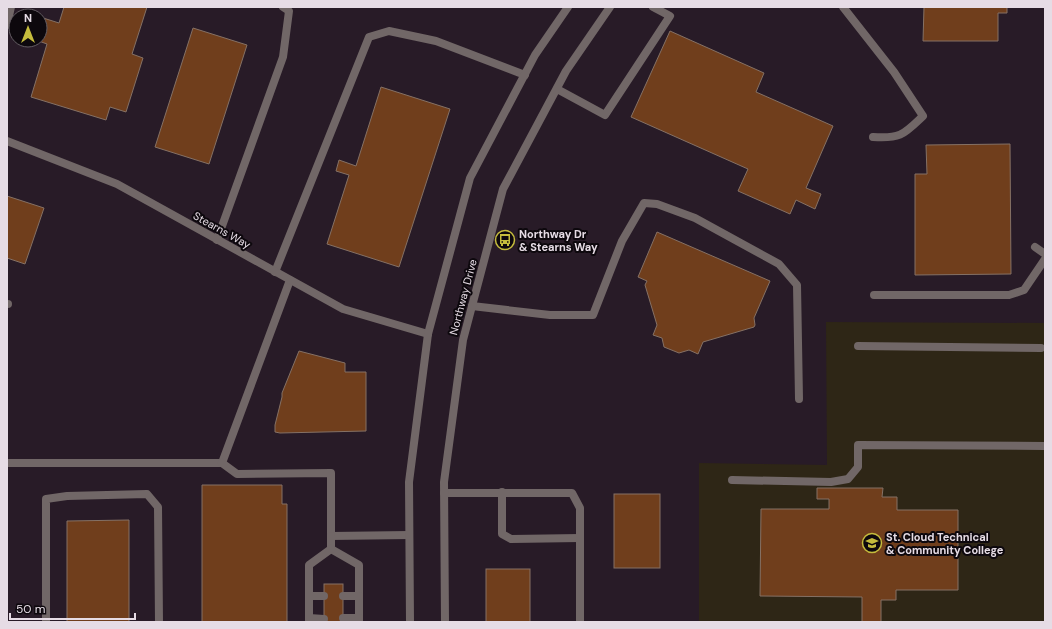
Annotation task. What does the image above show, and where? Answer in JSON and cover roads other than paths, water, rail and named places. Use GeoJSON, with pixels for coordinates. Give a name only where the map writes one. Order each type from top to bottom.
{"type":"FeatureCollection","features":[{"type":"Feature","properties":{"kind":"street"},"geometry":{"type":"LineString","coordinates":[[7,25],[11,7]]}},
{"type":"Feature","properties":{"kind":"street"},"geometry":{"type":"LineString","coordinates":[[217,240],[283,57],[289,11],[284,7]]}},
{"type":"Feature","properties":{"kind":"street"},"geometry":{"type":"LineString","coordinates":[[410,622],[409,482],[428,334],[470,178],[535,55],[568,7]]}},
{"type":"Feature","properties":{"kind":"street","name":"Northway Drive"},"geometry":{"type":"LineString","coordinates":[[445,622],[444,482],[463,340],[503,190],[566,71],[610,7]]}},
{"type":"Feature","properties":{"kind":"street"},"geometry":{"type":"LineString","coordinates":[[557,88],[605,115],[670,16],[653,7]]}},
{"type":"Feature","properties":{"kind":"street"},"geometry":{"type":"LineString","coordinates":[[842,7],[894,72],[923,116],[904,134],[889,138],[873,137]]}},
{"type":"Feature","properties":{"kind":"street"},"geometry":{"type":"LineString","coordinates":[[275,272],[369,37],[389,31],[436,41],[524,76]]}},
{"type":"Feature","properties":{"kind":"street","name":"Stearns Way"},"geometry":{"type":"LineString","coordinates":[[7,141],[117,184],[343,309],[428,334]]}},
{"type":"Feature","properties":{"kind":"street"},"geometry":{"type":"LineString","coordinates":[[472,306],[550,315],[593,315],[622,241],[644,203],[657,204],[695,218],[779,264],[797,285],[799,399]]}},
{"type":"Feature","properties":{"kind":"street"},"geometry":{"type":"LineString","coordinates":[[1035,247],[1045,254]]}},
{"type":"Feature","properties":{"kind":"street"},"geometry":{"type":"LineString","coordinates":[[874,295],[1009,295],[1024,290],[1045,258]]}},
{"type":"Feature","properties":{"kind":"street"},"geometry":{"type":"LineString","coordinates":[[222,463],[290,280]]}},
{"type":"Feature","properties":{"kind":"street"},"geometry":{"type":"LineString","coordinates":[[858,346],[1041,348]]}},
{"type":"Feature","properties":{"kind":"street"},"geometry":{"type":"LineString","coordinates":[[732,480],[831,482],[848,479],[858,467],[858,445],[1045,446]]}},
{"type":"Feature","properties":{"kind":"street"},"geometry":{"type":"LineString","coordinates":[[7,463],[222,463],[237,474],[331,473],[331,549]]}},
{"type":"Feature","properties":{"kind":"street"},"geometry":{"type":"LineString","coordinates":[[502,492],[502,534],[511,539],[580,538]]}},
{"type":"Feature","properties":{"kind":"street"},"geometry":{"type":"LineString","coordinates":[[444,493],[572,493],[580,508],[580,622]]}},
{"type":"Feature","properties":{"kind":"street"},"geometry":{"type":"LineString","coordinates":[[46,622],[46,499],[67,496],[147,494],[158,507],[159,622]]}},
{"type":"Feature","properties":{"kind":"street"},"geometry":{"type":"LineString","coordinates":[[331,536],[409,535]]}},
{"type":"Feature","properties":{"kind":"street"},"geometry":{"type":"LineString","coordinates":[[331,549],[359,565],[359,620],[343,618]]}},
{"type":"Feature","properties":{"kind":"street"},"geometry":{"type":"LineString","coordinates":[[324,619],[309,620],[309,565],[331,549]]}},
{"type":"Feature","properties":{"kind":"street"},"geometry":{"type":"LineString","coordinates":[[309,596],[324,596]]}},
{"type":"Feature","properties":{"kind":"street"},"geometry":{"type":"LineString","coordinates":[[343,596],[359,596]]}},
{"type":"Feature","properties":{"kind":"place","name":"Northway Dr & Stearns Way"},"geometry":{"type":"Point","coordinates":[505,240]}},
{"type":"Feature","properties":{"kind":"place","name":"St. Cloud Technical & Community College"},"geometry":{"type":"Point","coordinates":[872,543]}}]}
